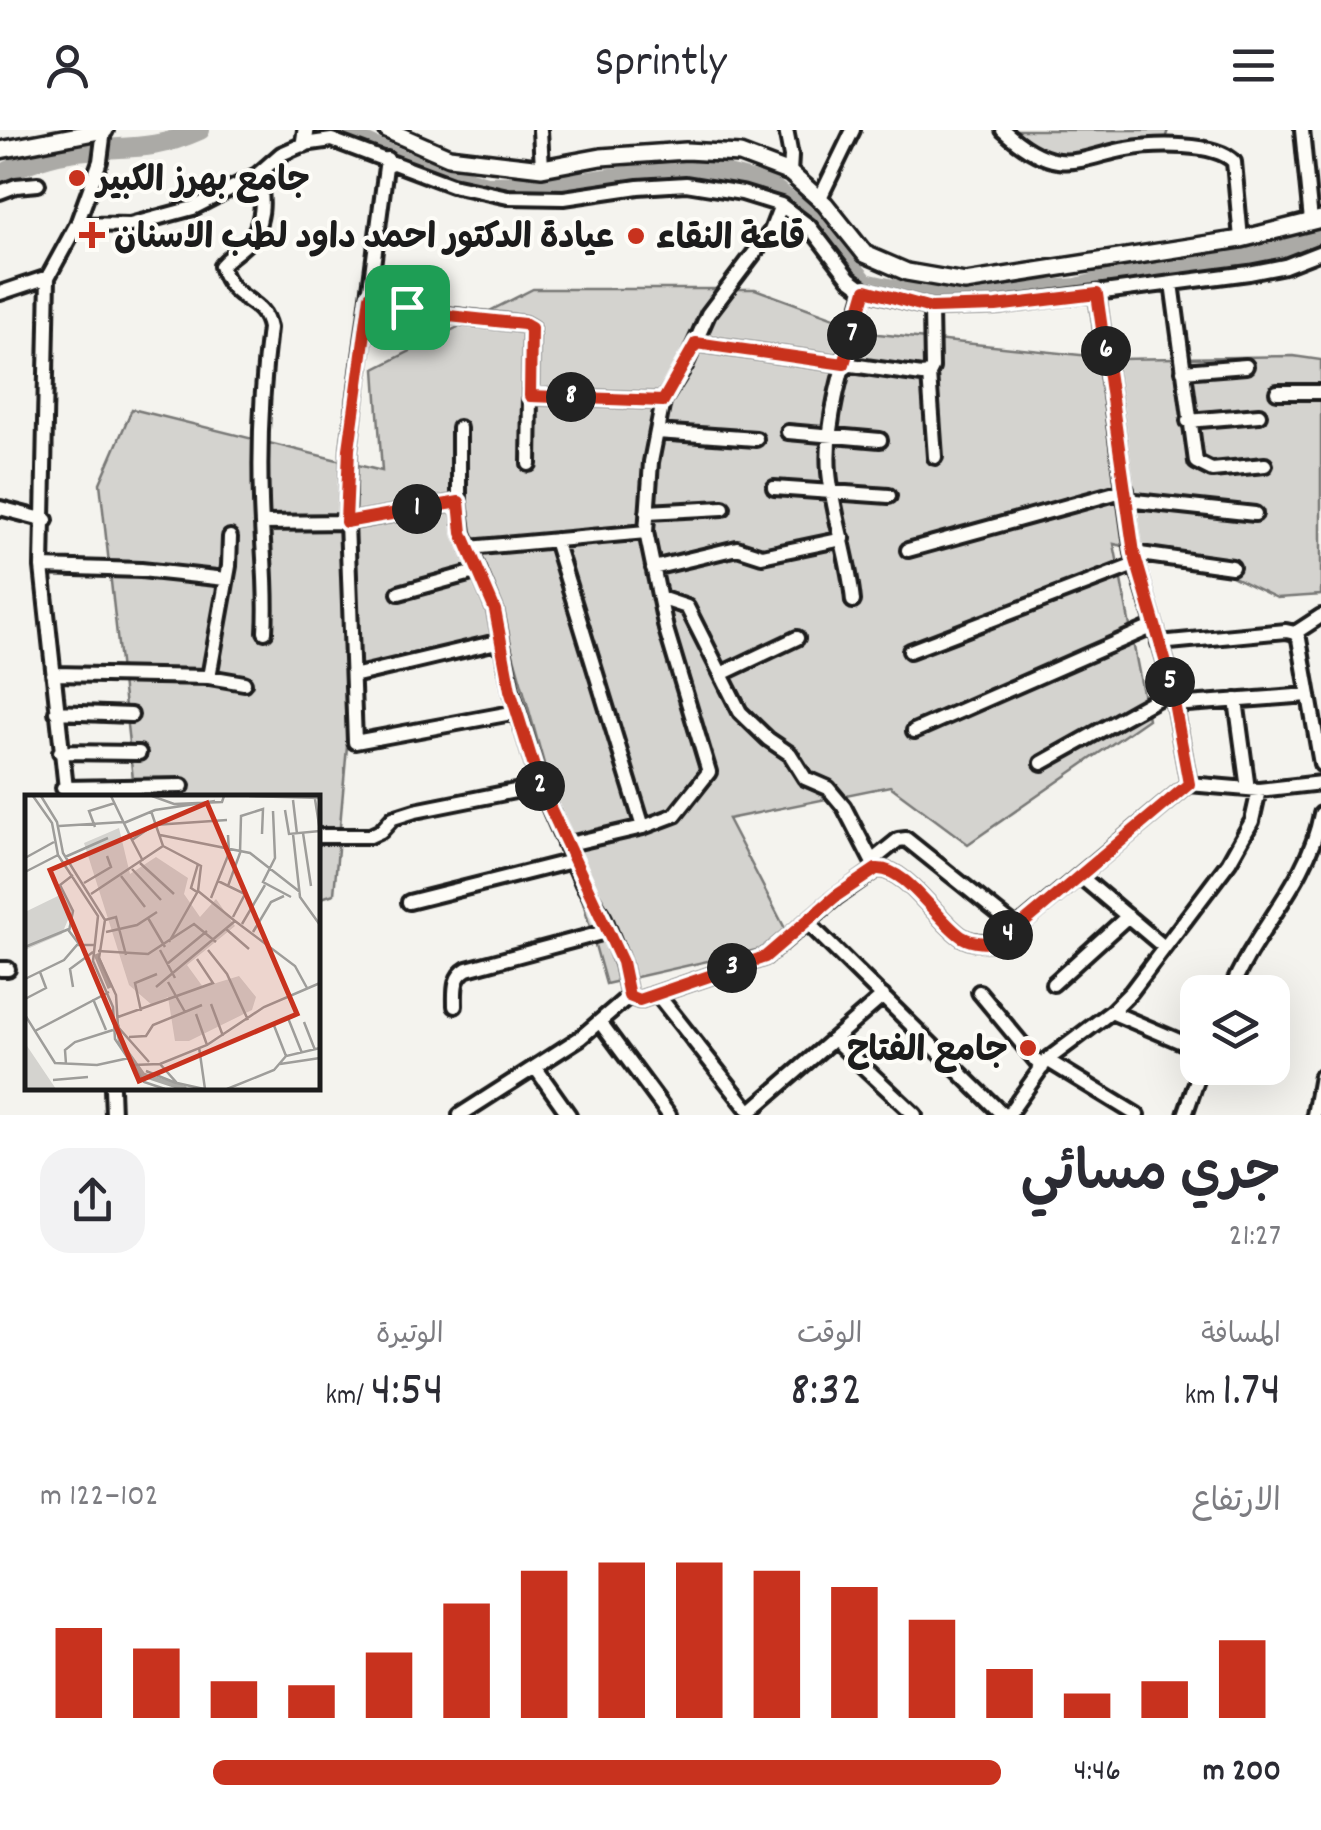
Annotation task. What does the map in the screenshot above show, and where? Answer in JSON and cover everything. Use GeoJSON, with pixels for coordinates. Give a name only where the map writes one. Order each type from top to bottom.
{"type":"FeatureCollection","features":[{"type":"Feature","properties":{"kind":"street"},"geometry":{"type":"LineString","coordinates":[[387,130],[450,156],[542,168],[601,157],[686,151],[740,154],[790,174],[819,200],[866,254],[907,272],[965,282],[1240,239],[1316,220],[1302,130]]}},
{"type":"Feature","properties":{"kind":"street"},"geometry":{"type":"LineString","coordinates":[[540,130],[542,168]]}},
{"type":"Feature","properties":{"kind":"street"},"geometry":{"type":"LineString","coordinates":[[786,130],[790,174]]}},
{"type":"Feature","properties":{"kind":"street"},"geometry":{"type":"LineString","coordinates":[[819,200],[853,130]]}},
{"type":"Feature","properties":{"kind":"street"},"geometry":{"type":"LineString","coordinates":[[1004,130],[1028,150],[1064,162],[1156,146],[1227,154],[1234,162],[1240,239]]}},
{"type":"Feature","properties":{"kind":"street"},"geometry":{"type":"LineString","coordinates":[[0,150],[104,133],[100,160],[76,224],[48,277],[46,520],[42,567],[65,793],[182,786]]}},
{"type":"Feature","properties":{"kind":"street"},"geometry":{"type":"LineString","coordinates":[[76,224],[130,225],[194,208],[258,176],[304,137],[332,140],[452,186],[508,197],[564,198],[686,184],[742,193],[781,205],[808,226],[849,278],[866,290],[931,308],[996,306],[1097,294],[1286,266],[1321,252]]}},
{"type":"Feature","properties":{"kind":"street"},"geometry":{"type":"LineString","coordinates":[[387,160],[349,449],[346,522],[355,742],[518,712]]}},
{"type":"Feature","properties":{"kind":"street"},"geometry":{"type":"LineString","coordinates":[[258,176],[265,198],[257,225],[250,241],[221,266],[232,291],[261,308],[269,328],[260,424],[268,591],[265,632]]}},
{"type":"Feature","properties":{"kind":"street"},"geometry":{"type":"LineString","coordinates":[[0,192],[38,184]]}},
{"type":"Feature","properties":{"kind":"street"},"geometry":{"type":"LineString","coordinates":[[565,846],[643,827],[681,810],[709,772],[660,598],[646,532],[657,432],[663,401],[708,314],[771,231],[781,205]]}},
{"type":"Feature","properties":{"kind":"street"},"geometry":{"type":"LineString","coordinates":[[0,293],[48,277]]}},
{"type":"Feature","properties":{"kind":"street"},"geometry":{"type":"LineString","coordinates":[[1172,283],[1193,454],[1202,466],[1212,470],[1265,465]]}},
{"type":"Feature","properties":{"kind":"street"},"geometry":{"type":"LineString","coordinates":[[854,601],[849,558],[828,468],[844,364],[866,290]]}},
{"type":"Feature","properties":{"kind":"street"},"geometry":{"type":"LineString","coordinates":[[1097,294],[1135,559],[1159,642],[1189,784]]}},
{"type":"Feature","properties":{"kind":"street"},"geometry":{"type":"LineString","coordinates":[[370,296],[394,299],[412,312],[524,324],[531,328],[529,464]]}},
{"type":"Feature","properties":{"kind":"street"},"geometry":{"type":"LineString","coordinates":[[931,308],[929,374],[935,457]]}},
{"type":"Feature","properties":{"kind":"street"},"geometry":{"type":"LineString","coordinates":[[696,343],[929,374]]}},
{"type":"Feature","properties":{"kind":"street"},"geometry":{"type":"LineString","coordinates":[[1183,371],[1246,366]]}},
{"type":"Feature","properties":{"kind":"street"},"geometry":{"type":"LineString","coordinates":[[1277,392],[1321,392]]}},
{"type":"Feature","properties":{"kind":"street"},"geometry":{"type":"LineString","coordinates":[[530,396],[663,401]]}},
{"type":"Feature","properties":{"kind":"street"},"geometry":{"type":"LineString","coordinates":[[1188,422],[1258,415]]}},
{"type":"Feature","properties":{"kind":"street"},"geometry":{"type":"LineString","coordinates":[[459,428],[462,533],[495,610],[540,786],[565,846],[609,931],[622,962],[629,996]]}},
{"type":"Feature","properties":{"kind":"street"},"geometry":{"type":"LineString","coordinates":[[657,432],[756,440]]}},
{"type":"Feature","properties":{"kind":"street"},"geometry":{"type":"LineString","coordinates":[[788,432],[880,440]]}},
{"type":"Feature","properties":{"kind":"street"},"geometry":{"type":"LineString","coordinates":[[774,488],[888,496]]}},
{"type":"Feature","properties":{"kind":"street"},"geometry":{"type":"LineString","coordinates":[[908,550],[1126,495],[1255,514]]}},
{"type":"Feature","properties":{"kind":"street"},"geometry":{"type":"LineString","coordinates":[[262,523],[346,522],[459,502]]}},
{"type":"Feature","properties":{"kind":"street"},"geometry":{"type":"LineString","coordinates":[[0,508],[46,520]]}},
{"type":"Feature","properties":{"kind":"street"},"geometry":{"type":"LineString","coordinates":[[647,512],[723,508]]}},
{"type":"Feature","properties":{"kind":"street"},"geometry":{"type":"LineString","coordinates":[[468,548],[646,532]]}},
{"type":"Feature","properties":{"kind":"street"},"geometry":{"type":"LineString","coordinates":[[209,677],[230,537]]}},
{"type":"Feature","properties":{"kind":"street"},"geometry":{"type":"LineString","coordinates":[[653,568],[737,548],[762,556],[842,539]]}},
{"type":"Feature","properties":{"kind":"street"},"geometry":{"type":"LineString","coordinates":[[556,540],[643,827]]}},
{"type":"Feature","properties":{"kind":"street"},"geometry":{"type":"LineString","coordinates":[[910,652],[1135,559],[1232,567]]}},
{"type":"Feature","properties":{"kind":"street"},"geometry":{"type":"LineString","coordinates":[[42,567],[141,570],[226,579]]}},
{"type":"Feature","properties":{"kind":"street"},"geometry":{"type":"LineString","coordinates":[[399,593],[478,572]]}},
{"type":"Feature","properties":{"kind":"street"},"geometry":{"type":"LineString","coordinates":[[660,598],[687,607],[740,712],[790,754],[805,778],[828,788],[844,807],[874,865],[893,871],[962,937],[981,944],[1001,942],[1189,784],[1254,790],[1321,783]]}},
{"type":"Feature","properties":{"kind":"street"},"geometry":{"type":"LineString","coordinates":[[1159,642],[1295,633],[1321,616]]}},
{"type":"Feature","properties":{"kind":"street"},"geometry":{"type":"LineString","coordinates":[[914,731],[1154,626]]}},
{"type":"Feature","properties":{"kind":"street"},"geometry":{"type":"LineString","coordinates":[[1295,633],[1321,764]]}},
{"type":"Feature","properties":{"kind":"street"},"geometry":{"type":"LineString","coordinates":[[721,674],[797,638]]}},
{"type":"Feature","properties":{"kind":"street"},"geometry":{"type":"LineString","coordinates":[[354,676],[501,641]]}},
{"type":"Feature","properties":{"kind":"street"},"geometry":{"type":"LineString","coordinates":[[52,674],[209,677],[244,683]]}},
{"type":"Feature","properties":{"kind":"street"},"geometry":{"type":"LineString","coordinates":[[1042,763],[1172,698],[1236,700],[1309,695]]}},
{"type":"Feature","properties":{"kind":"street"},"geometry":{"type":"LineString","coordinates":[[808,922],[1006,1115],[1045,1064],[1131,992],[1229,862],[1252,820],[1254,790],[1236,700]]}},
{"type":"Feature","properties":{"kind":"street"},"geometry":{"type":"LineString","coordinates":[[56,712],[131,715]]}},
{"type":"Feature","properties":{"kind":"street"},"geometry":{"type":"LineString","coordinates":[[60,752],[139,753]]}},
{"type":"Feature","properties":{"kind":"street"},"geometry":{"type":"LineString","coordinates":[[320,836],[370,836],[394,818],[415,811],[540,786]]}},
{"type":"Feature","properties":{"kind":"street"},"geometry":{"type":"LineString","coordinates":[[1240,975],[1301,874],[1316,842],[1321,814]]}},
{"type":"Feature","properties":{"kind":"street"},"geometry":{"type":"LineString","coordinates":[[629,996],[639,1000],[765,957],[898,840],[906,839],[1017,928]]}},
{"type":"Feature","properties":{"kind":"street"},"geometry":{"type":"LineString","coordinates":[[410,902],[572,860]]}},
{"type":"Feature","properties":{"kind":"street"},"geometry":{"type":"LineString","coordinates":[[1080,876],[1164,946]]}},
{"type":"Feature","properties":{"kind":"street"},"geometry":{"type":"LineString","coordinates":[[1053,984],[1128,916]]}},
{"type":"Feature","properties":{"kind":"street"},"geometry":{"type":"LineString","coordinates":[[454,1006],[455,983],[467,969],[609,931]]}},
{"type":"Feature","properties":{"kind":"street"},"geometry":{"type":"LineString","coordinates":[[979,992],[1045,1064],[1137,1115]]}},
{"type":"Feature","properties":{"kind":"street"},"geometry":{"type":"LineString","coordinates":[[657,994],[752,1110],[883,996]]}},
{"type":"Feature","properties":{"kind":"street"},"geometry":{"type":"LineString","coordinates":[[460,1115],[600,1022],[629,996]]}},
{"type":"Feature","properties":{"kind":"street"},"geometry":{"type":"LineString","coordinates":[[1111,1012],[1180,1041]]}},
{"type":"Feature","properties":{"kind":"street"},"geometry":{"type":"LineString","coordinates":[[600,1022],[670,1115]]}},
{"type":"Feature","properties":{"kind":"street"},"geometry":{"type":"LineString","coordinates":[[834,1039],[915,1115]]}},
{"type":"Feature","properties":{"kind":"street"},"geometry":{"type":"LineString","coordinates":[[535,1067],[570,1115]]}},
{"type":"Feature","properties":{"kind":"street"},"geometry":{"type":"LineString","coordinates":[[1314,1115],[1321,1076]]}},
{"type":"Feature","properties":{"kind":"street"},"geometry":{"type":"LineString","coordinates":[[1185,1115],[1195,1085]]}},
{"type":"Feature","properties":{"kind":"street"},"geometry":{"type":"LineString","coordinates":[[112,1090],[113,1115]]}},
{"type":"Feature","properties":{"kind":"shaded area"},"geometry":{"type":"Polygon","coordinates":[[[1011,130],[1168,130],[1164,142],[1062,154],[1026,143],[1011,130]]]}},
{"type":"Feature","properties":{"kind":"shaded area"},"geometry":{"type":"Polygon","coordinates":[[[533,289],[755,289],[878,334],[1119,359],[1293,356],[1321,360],[1321,595],[1277,598],[1213,567],[1114,544],[1148,719],[968,844],[890,786],[728,819],[792,942],[606,984],[510,643],[353,678],[334,894],[320,898],[320,795],[135,795],[100,483],[132,409],[382,471],[375,369],[533,289]]]}},
{"type":"Feature","properties":{"kind":"waterway"},"geometry":{"type":"LineString","coordinates":[[0,175],[56,154],[152,145],[200,130]]}},
{"type":"Feature","properties":{"kind":"waterway"},"geometry":{"type":"LineString","coordinates":[[317,130],[355,139],[400,159],[486,186],[559,185],[697,167],[770,186],[809,216],[865,283],[912,293],[970,295],[1077,288],[1155,268],[1254,257],[1321,239]]}},
{"type":"Feature","properties":{"kind":"place","name":"جامع بهرز الكبير"},"geometry":{"type":"Point","coordinates":[77,178]}},
{"type":"Feature","properties":{"kind":"place","name":"عيادة الدكتور احمد داود لطب الاسنان"},"geometry":{"type":"Point","coordinates":[92,235]}},
{"type":"Feature","properties":{"kind":"place","name":"قاعة النقاء"},"geometry":{"type":"Point","coordinates":[636,236]}},
{"type":"Feature","properties":{"kind":"place","name":"جامع الفتاح"},"geometry":{"type":"Point","coordinates":[1028,1048]}},
{"type":"Feature","properties":{"kind":"route"},"geometry":{"type":"LineString","coordinates":[[866,290],[931,308],[996,306],[1097,294],[1134,553],[1168,670],[1189,784],[1001,942],[981,944],[962,937],[893,871],[876,869],[836,896],[765,957],[639,1000],[629,996],[622,962],[604,918],[583,884],[540,786],[510,690],[495,610],[462,533],[459,502],[346,522],[349,449],[370,296],[394,299],[407,307],[412,312],[524,324],[531,328],[530,396],[663,401],[696,343],[844,364],[866,290]]}}]}
